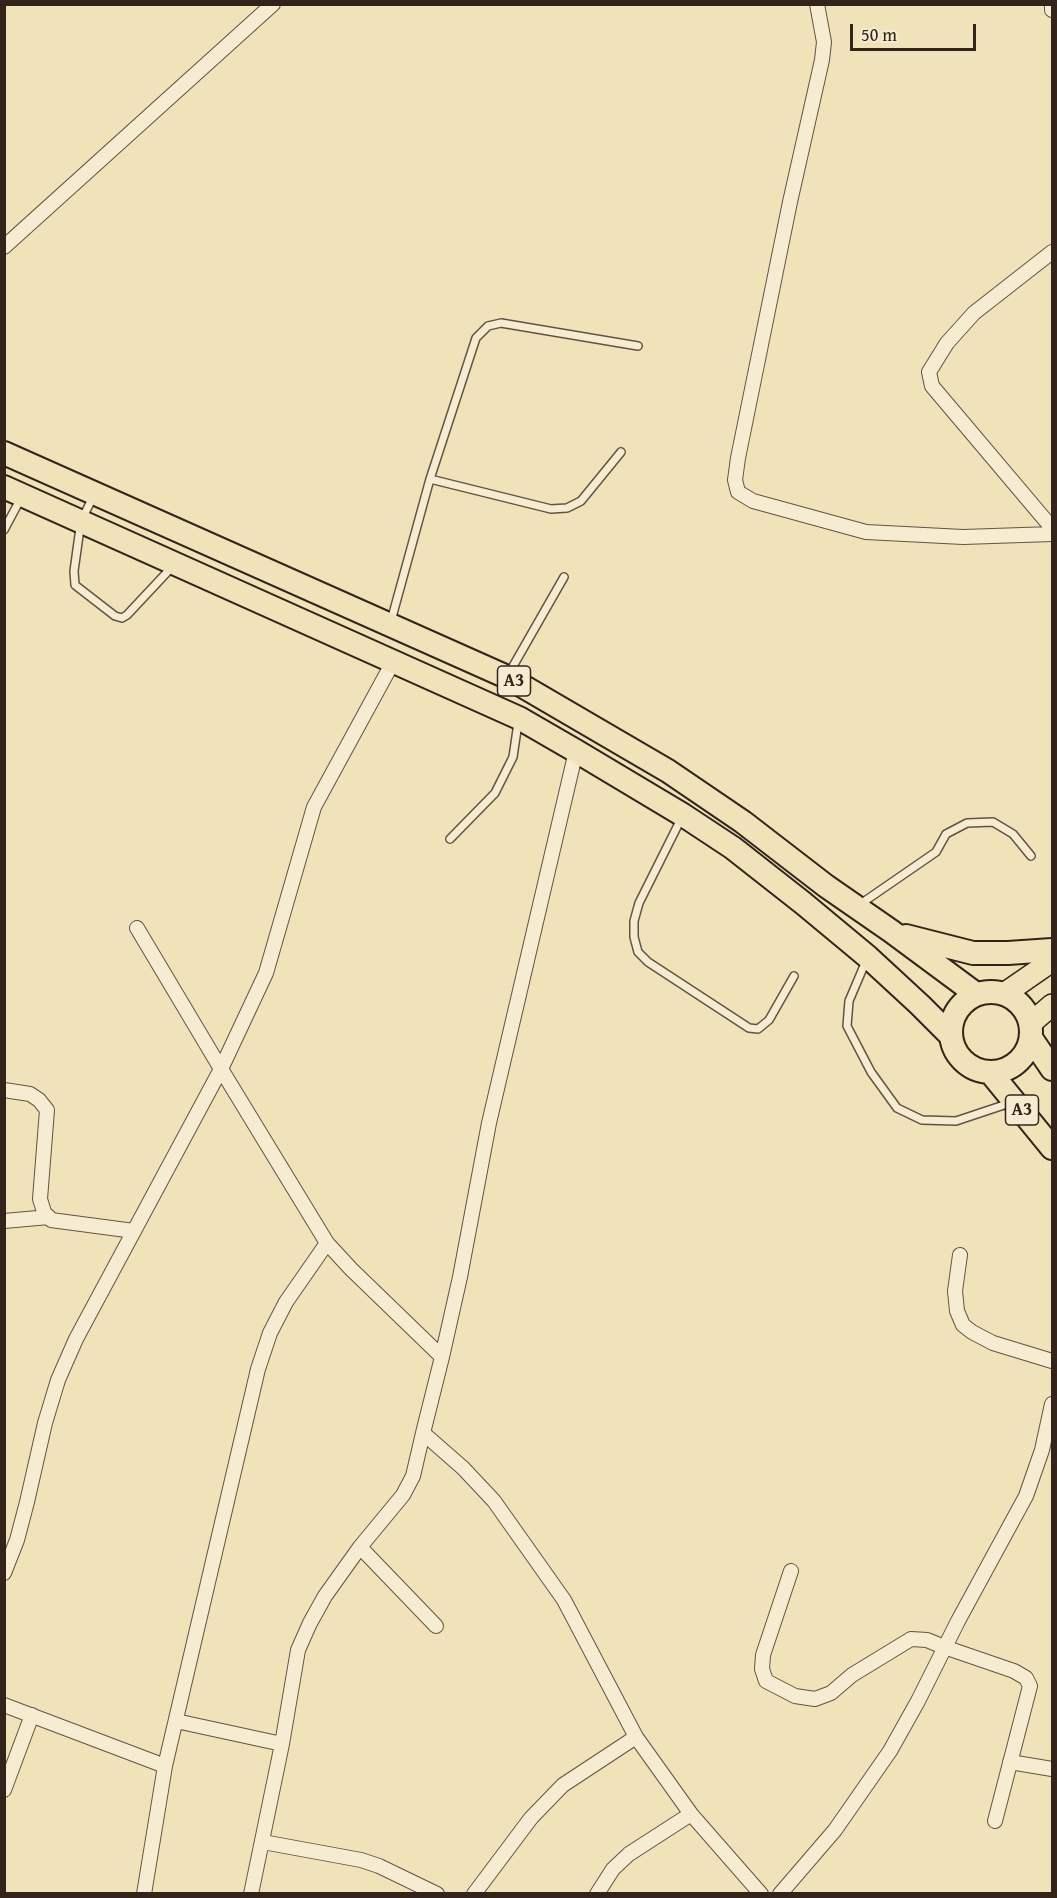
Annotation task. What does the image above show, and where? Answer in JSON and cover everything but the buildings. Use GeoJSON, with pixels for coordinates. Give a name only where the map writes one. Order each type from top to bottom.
{"type":"FeatureCollection","features":[{"type":"Feature","properties":{"kind":"highway","name":"A3"},"geometry":{"type":"LineString","coordinates":[[4,453],[507,677],[668,771],[743,822],[826,886],[976,994]]}},
{"type":"Feature","properties":{"kind":"highway","name":"A3"},"geometry":{"type":"LineString","coordinates":[[14,491],[519,717],[734,848],[868,957],[951,1036]]}},
{"type":"Feature","properties":{"kind":"highway"},"geometry":{"type":"LineString","coordinates":[[891,931],[936,945],[973,953],[1053,950]]}},
{"type":"Feature","properties":{"kind":"highway"},"geometry":{"type":"LineString","coordinates":[[1030,1031],[1025,1052],[1017,1063],[1004,1070],[990,1072],[976,1070],[962,1060],[952,1045],[951,1026],[955,1013],[964,1002],[976,994],[990,992],[1004,994],[1016,1000],[1025,1011],[1030,1031],[1053,1069]]}},
{"type":"Feature","properties":{"kind":"highway","name":"A3"},"geometry":{"type":"LineString","coordinates":[[990,1072],[1053,1148]]}},
{"type":"Feature","properties":{"kind":"main road"},"geometry":{"type":"LineString","coordinates":[[1004,994],[1053,961]]}},
{"type":"Feature","properties":{"kind":"main road"},"geometry":{"type":"LineString","coordinates":[[1030,1031],[1053,1005]]}},
{"type":"Feature","properties":{"kind":"street"},"geometry":{"type":"LineString","coordinates":[[4,247],[273,4]]}},
{"type":"Feature","properties":{"kind":"street"},"geometry":{"type":"LineString","coordinates":[[817,4],[824,42],[822,60],[790,202],[738,458],[735,480],[738,492],[753,501],[866,532],[963,537],[1053,534]]}},
{"type":"Feature","properties":{"kind":"street"},"geometry":{"type":"LineString","coordinates":[[1052,4],[1053,10]]}},
{"type":"Feature","properties":{"kind":"street"},"geometry":{"type":"LineString","coordinates":[[1053,252],[967,320],[947,343],[929,372],[932,386],[1053,528]]}},
{"type":"Feature","properties":{"kind":"street"},"geometry":{"type":"LineString","coordinates":[[4,1573],[22,1521],[45,1423],[58,1380],[76,1339],[221,1069],[266,973],[314,807],[393,662]]}},
{"type":"Feature","properties":{"kind":"street"},"geometry":{"type":"LineString","coordinates":[[251,1893],[282,1744],[298,1650],[325,1596],[360,1547],[403,1495],[413,1476],[460,1277],[489,1123],[576,751]]}},
{"type":"Feature","properties":{"kind":"street"},"geometry":{"type":"LineString","coordinates":[[137,928],[327,1243],[442,1357]]}},
{"type":"Feature","properties":{"kind":"street"},"geometry":{"type":"LineString","coordinates":[[4,1090],[30,1094],[47,1110],[40,1199],[48,1217],[51,1220],[134,1231]]}},
{"type":"Feature","properties":{"kind":"street"},"geometry":{"type":"LineString","coordinates":[[4,1221],[48,1217]]}},
{"type":"Feature","properties":{"kind":"street"},"geometry":{"type":"LineString","coordinates":[[144,1893],[165,1766],[258,1369],[270,1333],[286,1302],[327,1243]]}},
{"type":"Feature","properties":{"kind":"street"},"geometry":{"type":"LineString","coordinates":[[960,1255],[955,1291],[957,1311],[963,1325],[993,1343],[1053,1361]]}},
{"type":"Feature","properties":{"kind":"street"},"geometry":{"type":"LineString","coordinates":[[780,1893],[835,1830],[890,1751],[1026,1496],[1042,1450],[1053,1404]]}},
{"type":"Feature","properties":{"kind":"street"},"geometry":{"type":"LineString","coordinates":[[423,1433],[463,1468],[494,1501],[558,1591],[636,1737],[690,1814],[761,1893]]}},
{"type":"Feature","properties":{"kind":"street"},"geometry":{"type":"LineString","coordinates":[[360,1547],[436,1626]]}},
{"type":"Feature","properties":{"kind":"street"},"geometry":{"type":"LineString","coordinates":[[791,1572],[763,1654],[762,1669],[766,1681],[795,1696],[816,1699],[831,1693],[852,1675],[911,1639],[927,1640],[1026,1677],[1030,1686],[995,1821]]}},
{"type":"Feature","properties":{"kind":"street"},"geometry":{"type":"LineString","coordinates":[[4,1705],[165,1766]]}},
{"type":"Feature","properties":{"kind":"street"},"geometry":{"type":"LineString","coordinates":[[4,1790],[32,1715]]}},
{"type":"Feature","properties":{"kind":"street"},"geometry":{"type":"LineString","coordinates":[[176,1721],[282,1744]]}},
{"type":"Feature","properties":{"kind":"street"},"geometry":{"type":"LineString","coordinates":[[474,1893],[531,1818],[563,1785],[636,1737]]}},
{"type":"Feature","properties":{"kind":"street"},"geometry":{"type":"LineString","coordinates":[[1010,1761],[1053,1769]]}},
{"type":"Feature","properties":{"kind":"street"},"geometry":{"type":"LineString","coordinates":[[597,1893],[613,1869],[628,1854],[690,1814]]}},
{"type":"Feature","properties":{"kind":"street"},"geometry":{"type":"LineString","coordinates":[[262,1842],[361,1860],[437,1893]]}},
{"type":"Feature","properties":{"kind":"lane"},"geometry":{"type":"LineString","coordinates":[[390,624],[430,479],[477,338],[488,326],[501,323],[638,346]]}},
{"type":"Feature","properties":{"kind":"lane"},"geometry":{"type":"LineString","coordinates":[[430,479],[551,509],[567,508],[581,501],[621,452]]}},
{"type":"Feature","properties":{"kind":"lane"},"geometry":{"type":"LineString","coordinates":[[4,530],[14,491]]}},
{"type":"Feature","properties":{"kind":"lane"},"geometry":{"type":"LineString","coordinates":[[95,493],[81,521],[74,571],[75,585],[115,616],[122,618],[174,564]]}},
{"type":"Feature","properties":{"kind":"lane"},"geometry":{"type":"LineString","coordinates":[[507,677],[564,577]]}},
{"type":"Feature","properties":{"kind":"lane"},"geometry":{"type":"LineString","coordinates":[[450,839],[495,793],[513,757],[519,717]]}},
{"type":"Feature","properties":{"kind":"lane"},"geometry":{"type":"LineString","coordinates":[[683,815],[639,903],[634,921],[634,937],[638,952],[648,962],[749,1028],[758,1029],[770,1020],[794,976]]}},
{"type":"Feature","properties":{"kind":"lane"},"geometry":{"type":"LineString","coordinates":[[856,906],[936,852],[946,834],[967,823],[993,822],[1013,834],[1031,856]]}},
{"type":"Feature","properties":{"kind":"lane"},"geometry":{"type":"LineString","coordinates":[[868,957],[849,1001],[847,1026],[871,1072],[897,1108],[922,1120],[956,1121],[1015,1101]]}}]}
